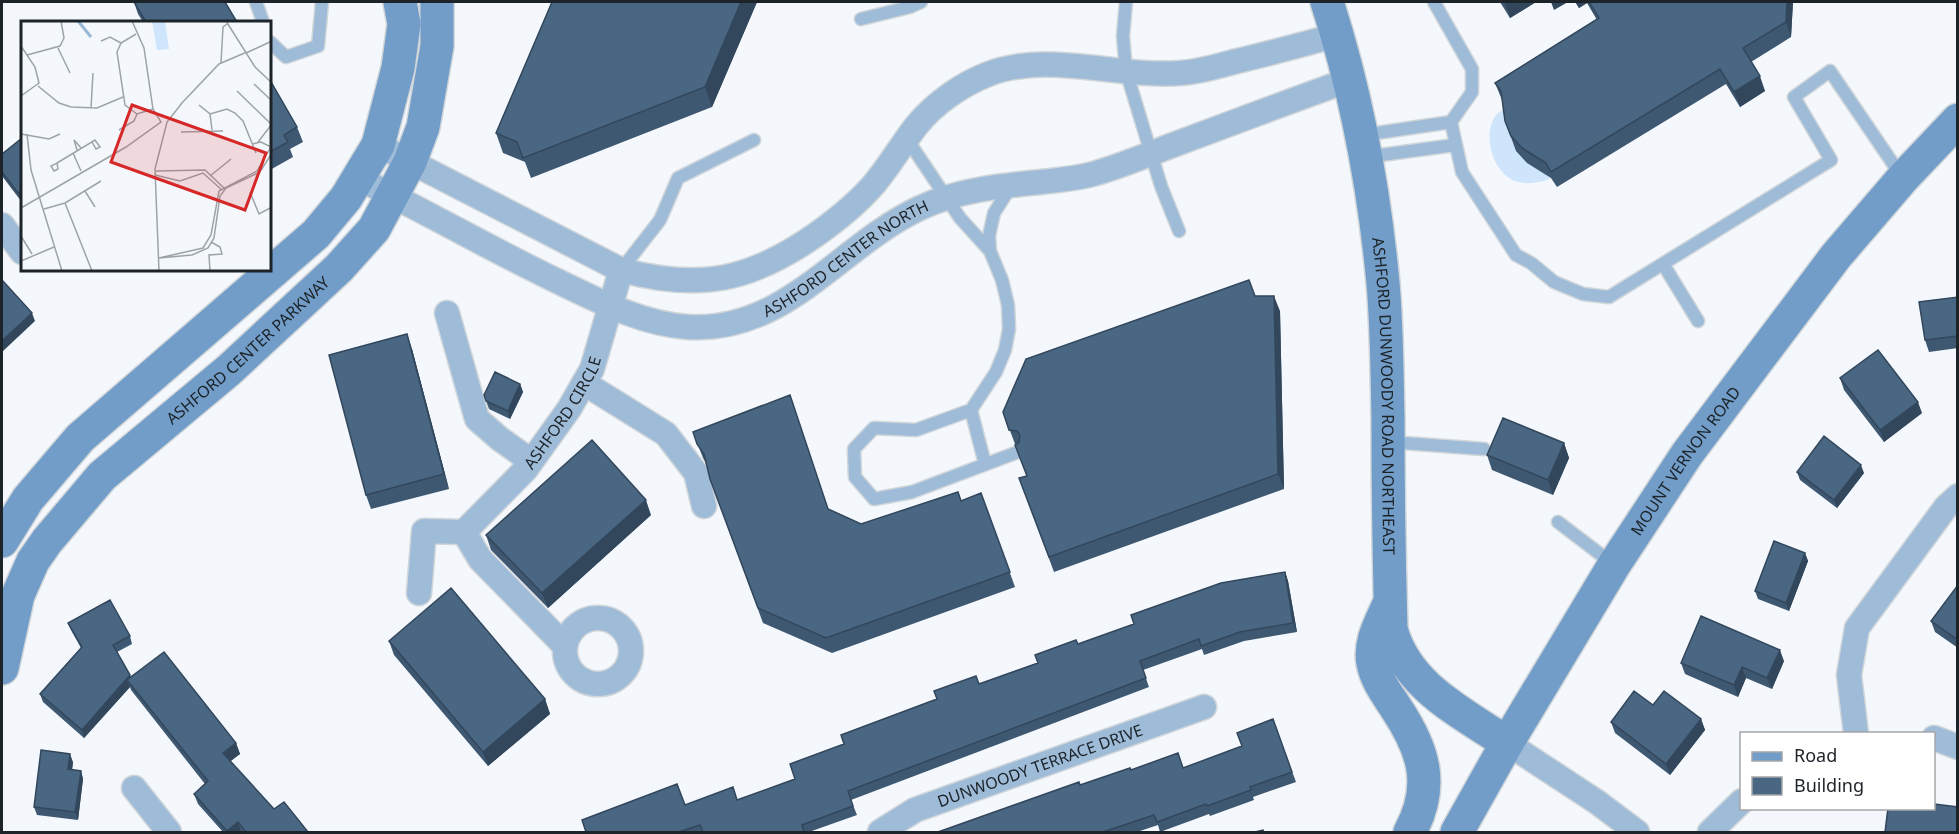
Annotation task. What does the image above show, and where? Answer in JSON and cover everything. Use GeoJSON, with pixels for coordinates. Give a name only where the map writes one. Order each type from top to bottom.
{"type":"FeatureCollection","features":[{"type":"Feature","properties":{"kind":"street"},"geometry":{"type":"LineString","coordinates":[[2,540],[28,499],[81,438],[316,234],[346,198],[378,145],[398,68],[404,24],[400,2]]}},
{"type":"Feature","properties":{"kind":"street","name":"ASHFORD CENTER PARKWAY"},"geometry":{"type":"LineString","coordinates":[[2,668],[18,595],[33,561],[102,476],[230,370],[339,268],[374,229],[410,162],[423,127],[437,46],[437,2]]}},
{"type":"Feature","properties":{"kind":"street","name":"ASHFORD DUNWOODY ROAD NORTHEAST"},"geometry":{"type":"LineString","coordinates":[[1327,2],[1338,34],[1363,146],[1383,283],[1386,332],[1391,629],[1408,668],[1429,689],[1507,743]]}},
{"type":"Feature","properties":{"kind":"street"},"geometry":{"type":"LineString","coordinates":[[378,145],[621,270],[653,278],[716,279],[738,275],[779,258],[832,223],[862,198],[919,122],[950,96],[987,74],[1023,66],[1053,64],[1164,74],[1200,70],[1338,34]]}},
{"type":"Feature","properties":{"kind":"street","name":"ASHFORD CENTER NORTH"},"geometry":{"type":"LineString","coordinates":[[358,178],[513,260],[610,307],[671,325],[689,327],[735,322],[760,315],[785,302],[881,230],[918,209],[946,197],[971,190],[1089,175],[1349,80]]}},
{"type":"Feature","properties":{"kind":"street","name":"MOUNT VERNON ROAD"},"geometry":{"type":"LineString","coordinates":[[1457,832],[1507,743],[1614,565],[1687,454],[1836,256],[1903,178],[1958,120]]}},
{"type":"Feature","properties":{"kind":"street"},"geometry":{"type":"LineString","coordinates":[[2,225],[21,251]]}},
{"type":"Feature","properties":{"kind":"street","name":"ASHFORD CIRCLE"},"geometry":{"type":"LineString","coordinates":[[464,532],[525,470],[569,409],[592,369],[621,270]]}},
{"type":"Feature","properties":{"kind":"street"},"geometry":{"type":"LineString","coordinates":[[447,313],[477,419],[531,461]]}},
{"type":"Feature","properties":{"kind":"street"},"geometry":{"type":"LineString","coordinates":[[584,383],[666,434],[696,473],[704,506]]}},
{"type":"Feature","properties":{"kind":"street"},"geometry":{"type":"LineString","coordinates":[[1856,732],[1849,675],[1857,628],[1946,507],[1958,496]]}},
{"type":"Feature","properties":{"kind":"street"},"geometry":{"type":"LineString","coordinates":[[419,593],[424,531],[464,532],[480,559],[566,646]]}},
{"type":"Feature","properties":{"kind":"street"},"geometry":{"type":"LineString","coordinates":[[1390,602],[1376,632],[1372,647],[1372,662],[1378,678],[1412,735],[1422,762],[1425,777],[1424,794],[1420,813],[1410,832]]}},
{"type":"Feature","properties":{"kind":"street","name":"DUNWOODY TERRACE DRIVE"},"geometry":{"type":"LineString","coordinates":[[880,832],[924,806],[1204,708]]}},
{"type":"Feature","properties":{"kind":"street"},"geometry":{"type":"LineString","coordinates":[[1935,738],[1958,747]]}},
{"type":"Feature","properties":{"kind":"street"},"geometry":{"type":"LineString","coordinates":[[1507,743],[1597,802],[1637,832]]}},
{"type":"Feature","properties":{"kind":"street"},"geometry":{"type":"LineString","coordinates":[[134,788],[170,832]]}},
{"type":"Feature","properties":{"kind":"street"},"geometry":{"type":"LineString","coordinates":[[1710,832],[1740,803]]}},
{"type":"Feature","properties":{"kind":"lane"},"geometry":{"type":"LineString","coordinates":[[256,2],[263,21]]}},
{"type":"Feature","properties":{"kind":"lane"},"geometry":{"type":"LineString","coordinates":[[272,44],[286,57],[318,46],[322,2]]}},
{"type":"Feature","properties":{"kind":"lane"},"geometry":{"type":"LineString","coordinates":[[861,19],[910,7],[921,2]]}},
{"type":"Feature","properties":{"kind":"lane"},"geometry":{"type":"LineString","coordinates":[[1126,2],[1123,36],[1126,71],[1161,186],[1179,231]]}},
{"type":"Feature","properties":{"kind":"lane"},"geometry":{"type":"LineString","coordinates":[[1363,146],[1451,122],[1472,92],[1472,69],[1434,2]]}},
{"type":"Feature","properties":{"kind":"lane"},"geometry":{"type":"LineString","coordinates":[[1451,122],[1462,172],[1516,255],[1531,263],[1554,282],[1583,294],[1609,297],[1831,160],[1794,98],[1830,71],[1903,178]]}},
{"type":"Feature","properties":{"kind":"lane"},"geometry":{"type":"LineString","coordinates":[[907,139],[960,218],[990,251]]}},
{"type":"Feature","properties":{"kind":"lane"},"geometry":{"type":"LineString","coordinates":[[621,270],[660,220],[678,178],[753,140]]}},
{"type":"Feature","properties":{"kind":"lane"},"geometry":{"type":"LineString","coordinates":[[1363,146],[1455,145]]}},
{"type":"Feature","properties":{"kind":"lane"},"geometry":{"type":"LineString","coordinates":[[1012,184],[994,213],[989,236],[990,251],[1002,280],[1008,305],[1009,329],[1005,350],[996,372],[971,411],[916,430],[874,428],[854,449],[855,477],[874,499],[912,492],[1018,452]]}},
{"type":"Feature","properties":{"kind":"lane"},"geometry":{"type":"LineString","coordinates":[[1663,264],[1698,321]]}},
{"type":"Feature","properties":{"kind":"lane"},"geometry":{"type":"LineString","coordinates":[[971,411],[985,464]]}},
{"type":"Feature","properties":{"kind":"lane"},"geometry":{"type":"LineString","coordinates":[[1388,441],[1484,450]]}},
{"type":"Feature","properties":{"kind":"lane"},"geometry":{"type":"LineString","coordinates":[[1558,522],[1614,565]]}},
{"type":"Feature","properties":{"kind":"shaded area"},"geometry":{"type":"Polygon","coordinates":[[[1507,107],[1527,163],[1541,171],[1546,169],[1551,178],[1524,183],[1515,181],[1500,170],[1492,152],[1490,132],[1496,115],[1507,107]]]}},
{"type":"Feature","properties":{"kind":"building"},"geometry":{"type":"Polygon","coordinates":[[[134,2],[225,2],[236,21],[145,21],[134,2]]]}},
{"type":"Feature","properties":{"kind":"building"},"geometry":{"type":"Polygon","coordinates":[[[552,2],[741,2],[705,87],[523,158],[517,142],[496,133],[552,2]]]}},
{"type":"Feature","properties":{"kind":"building"},"geometry":{"type":"Polygon","coordinates":[[[1589,2],[1787,2],[1786,22],[1743,48],[1760,76],[1734,92],[1720,69],[1551,172],[1546,163],[1522,148],[1511,136],[1505,121],[1501,91],[1495,83],[1599,18],[1589,2]]]}},
{"type":"Feature","properties":{"kind":"building"},"geometry":{"type":"Polygon","coordinates":[[[272,83],[297,127],[284,135],[288,142],[272,151],[272,83]]]}},
{"type":"Feature","properties":{"kind":"building"},"geometry":{"type":"Polygon","coordinates":[[[21,139],[21,191],[18,193],[2,172],[2,154],[21,139]]]}},
{"type":"Feature","properties":{"kind":"building"},"geometry":{"type":"Polygon","coordinates":[[[2,280],[32,313],[2,341],[2,280]]]}},
{"type":"Feature","properties":{"kind":"building"},"geometry":{"type":"Polygon","coordinates":[[[1249,280],[1255,296],[1274,296],[1278,474],[1049,557],[1019,478],[1027,476],[1015,445],[1019,442],[1020,435],[1017,431],[1009,430],[1003,412],[1026,359],[1249,280]]]}},
{"type":"Feature","properties":{"kind":"building"},"geometry":{"type":"Polygon","coordinates":[[[1958,297],[1958,336],[1925,340],[1919,302],[1958,297]]]}},
{"type":"Feature","properties":{"kind":"building"},"geometry":{"type":"Polygon","coordinates":[[[407,334],[444,474],[366,495],[329,355],[407,334]]]}},
{"type":"Feature","properties":{"kind":"building"},"geometry":{"type":"Polygon","coordinates":[[[1878,350],[1918,402],[1880,430],[1840,378],[1878,350]]]}},
{"type":"Feature","properties":{"kind":"building"},"geometry":{"type":"Polygon","coordinates":[[[495,372],[520,384],[508,411],[486,401],[484,395],[495,372]]]}},
{"type":"Feature","properties":{"kind":"building"},"geometry":{"type":"Polygon","coordinates":[[[790,395],[828,509],[861,524],[958,492],[961,501],[981,493],[1010,572],[826,638],[758,608],[710,479],[704,454],[693,432],[790,395]]]}},
{"type":"Feature","properties":{"kind":"building"},"geometry":{"type":"Polygon","coordinates":[[[1503,418],[1564,443],[1548,480],[1487,455],[1503,418]]]}},
{"type":"Feature","properties":{"kind":"building"},"geometry":{"type":"Polygon","coordinates":[[[1824,436],[1861,465],[1834,500],[1797,472],[1824,436]]]}},
{"type":"Feature","properties":{"kind":"building"},"geometry":{"type":"Polygon","coordinates":[[[592,440],[646,500],[542,593],[486,535],[592,440]]]}},
{"type":"Feature","properties":{"kind":"building"},"geometry":{"type":"Polygon","coordinates":[[[1774,541],[1805,553],[1786,603],[1755,591],[1774,541]]]}},
{"type":"Feature","properties":{"kind":"building"},"geometry":{"type":"Polygon","coordinates":[[[1285,572],[1293,623],[1240,632],[1201,646],[1199,639],[1140,661],[1146,678],[848,791],[853,806],[802,825],[804,832],[703,832],[700,825],[679,832],[586,832],[582,820],[677,784],[685,805],[733,787],[737,800],[795,779],[790,764],[844,744],[841,735],[937,699],[934,691],[976,676],[979,684],[1038,663],[1035,655],[1076,640],[1078,644],[1134,624],[1131,615],[1221,583],[1285,572]]]}},
{"type":"Feature","properties":{"kind":"building"},"geometry":{"type":"Polygon","coordinates":[[[1958,585],[1958,640],[1931,621],[1958,585]]]}},
{"type":"Feature","properties":{"kind":"building"},"geometry":{"type":"Polygon","coordinates":[[[451,588],[545,699],[483,752],[389,641],[451,588]]]}},
{"type":"Feature","properties":{"kind":"building"},"geometry":{"type":"Polygon","coordinates":[[[110,600],[130,636],[113,645],[130,675],[82,730],[40,694],[82,647],[68,623],[110,600]]]}},
{"type":"Feature","properties":{"kind":"building"},"geometry":{"type":"Polygon","coordinates":[[[1701,616],[1780,650],[1767,678],[1742,667],[1734,685],[1681,663],[1701,616]]]}},
{"type":"Feature","properties":{"kind":"building"},"geometry":{"type":"Polygon","coordinates":[[[164,652],[236,743],[223,753],[274,809],[284,802],[308,832],[246,832],[238,822],[227,831],[194,794],[208,781],[127,680],[164,652]]]}},
{"type":"Feature","properties":{"kind":"building"},"geometry":{"type":"Polygon","coordinates":[[[1634,691],[1653,705],[1664,691],[1701,719],[1666,764],[1611,722],[1634,691]]]}},
{"type":"Feature","properties":{"kind":"building"},"geometry":{"type":"Polygon","coordinates":[[[1273,719],[1292,772],[1207,806],[1206,804],[1157,822],[1154,815],[1103,832],[938,832],[1079,782],[1080,785],[1178,753],[1183,768],[1242,746],[1237,733],[1273,719]]]}},
{"type":"Feature","properties":{"kind":"building"},"geometry":{"type":"Polygon","coordinates":[[[41,750],[70,754],[68,769],[81,771],[75,812],[34,807],[41,750]]]}},
{"type":"Feature","properties":{"kind":"building"},"geometry":{"type":"Polygon","coordinates":[[[1935,804],[1958,807],[1958,832],[1885,832],[1888,810],[1935,810],[1935,804]]]}}]}
